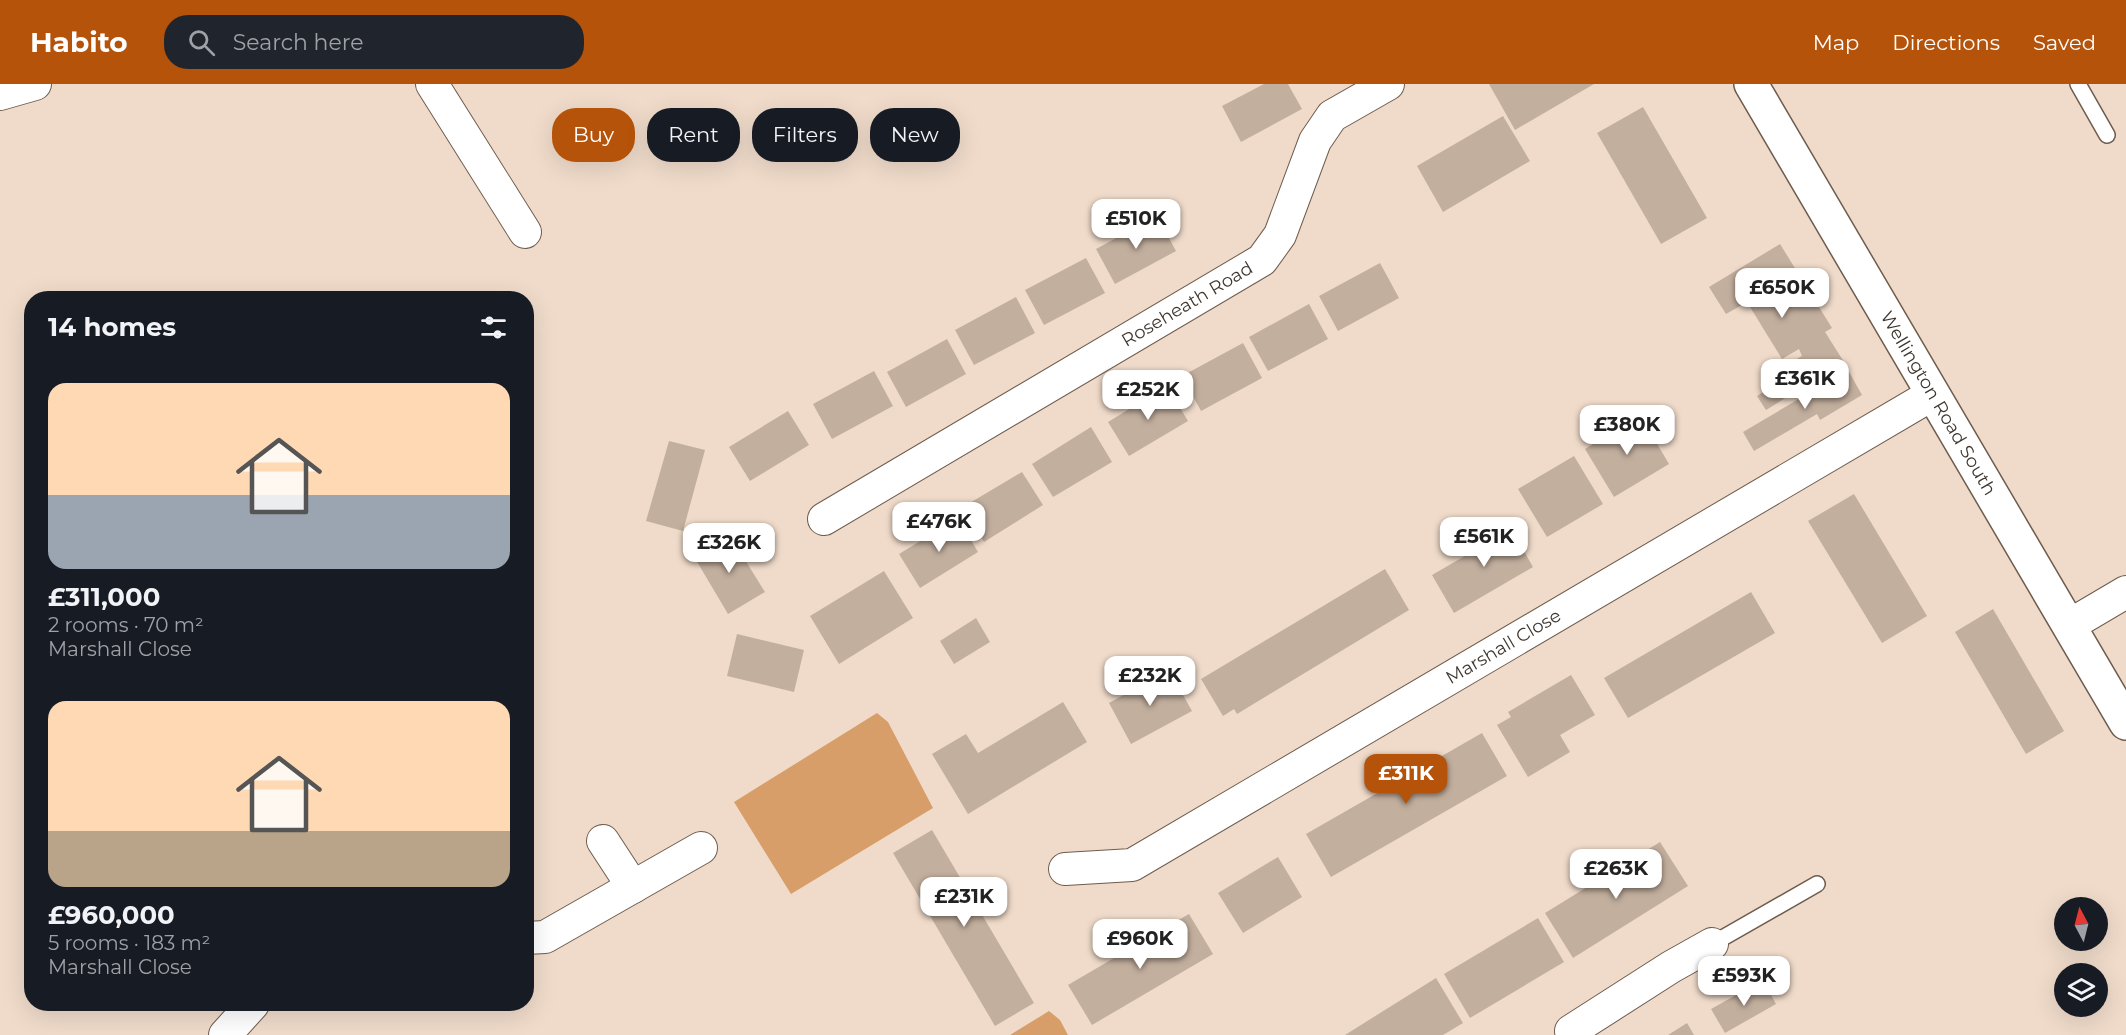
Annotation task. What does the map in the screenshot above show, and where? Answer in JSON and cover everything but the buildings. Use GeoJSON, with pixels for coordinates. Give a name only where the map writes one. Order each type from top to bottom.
{"type":"FeatureCollection","features":[{"type":"Feature","properties":{"kind":"main road","name":"Wellington Road South"},"geometry":{"type":"LineString","coordinates":[[1751,84],[2126,723]]}},
{"type":"Feature","properties":{"kind":"street"},"geometry":{"type":"LineString","coordinates":[[0,94],[34,84]]}},
{"type":"Feature","properties":{"kind":"street"},"geometry":{"type":"LineString","coordinates":[[432,84],[525,232]]}},
{"type":"Feature","properties":{"kind":"street","name":"Roseheath Road"},"geometry":{"type":"LineString","coordinates":[[824,519],[1262,260],[1280,236],[1315,141],[1332,116],[1388,84]]}},
{"type":"Feature","properties":{"kind":"street","name":"Marshall Close"},"geometry":{"type":"LineString","coordinates":[[1065,869],[1132,865],[1933,394]]}},
{"type":"Feature","properties":{"kind":"street"},"geometry":{"type":"LineString","coordinates":[[2070,625],[2126,592]]}},
{"type":"Feature","properties":{"kind":"street"},"geometry":{"type":"LineString","coordinates":[[603,841],[633,887]]}},
{"type":"Feature","properties":{"kind":"street"},"geometry":{"type":"LineString","coordinates":[[534,938],[545,938],[701,848]]}},
{"type":"Feature","properties":{"kind":"street"},"geometry":{"type":"LineString","coordinates":[[1569,1034],[1671,967],[1712,944]]}},
{"type":"Feature","properties":{"kind":"street"},"geometry":{"type":"LineString","coordinates":[[225,1035],[247,1011]]}},
{"type":"Feature","properties":{"kind":"lane"},"geometry":{"type":"LineString","coordinates":[[2078,84],[2107,135]]}},
{"type":"Feature","properties":{"kind":"lane"},"geometry":{"type":"LineString","coordinates":[[1712,944],[1816,884]]}},
{"type":"Feature","properties":{"kind":"shaded area"},"geometry":{"type":"Polygon","coordinates":[[[877,713],[888,722],[933,808],[791,894],[734,802],[877,713]]]}},
{"type":"Feature","properties":{"kind":"shaded area"},"geometry":{"type":"Polygon","coordinates":[[[1049,1011],[1060,1020],[1068,1035],[1010,1035],[1049,1011]]]}}]}
